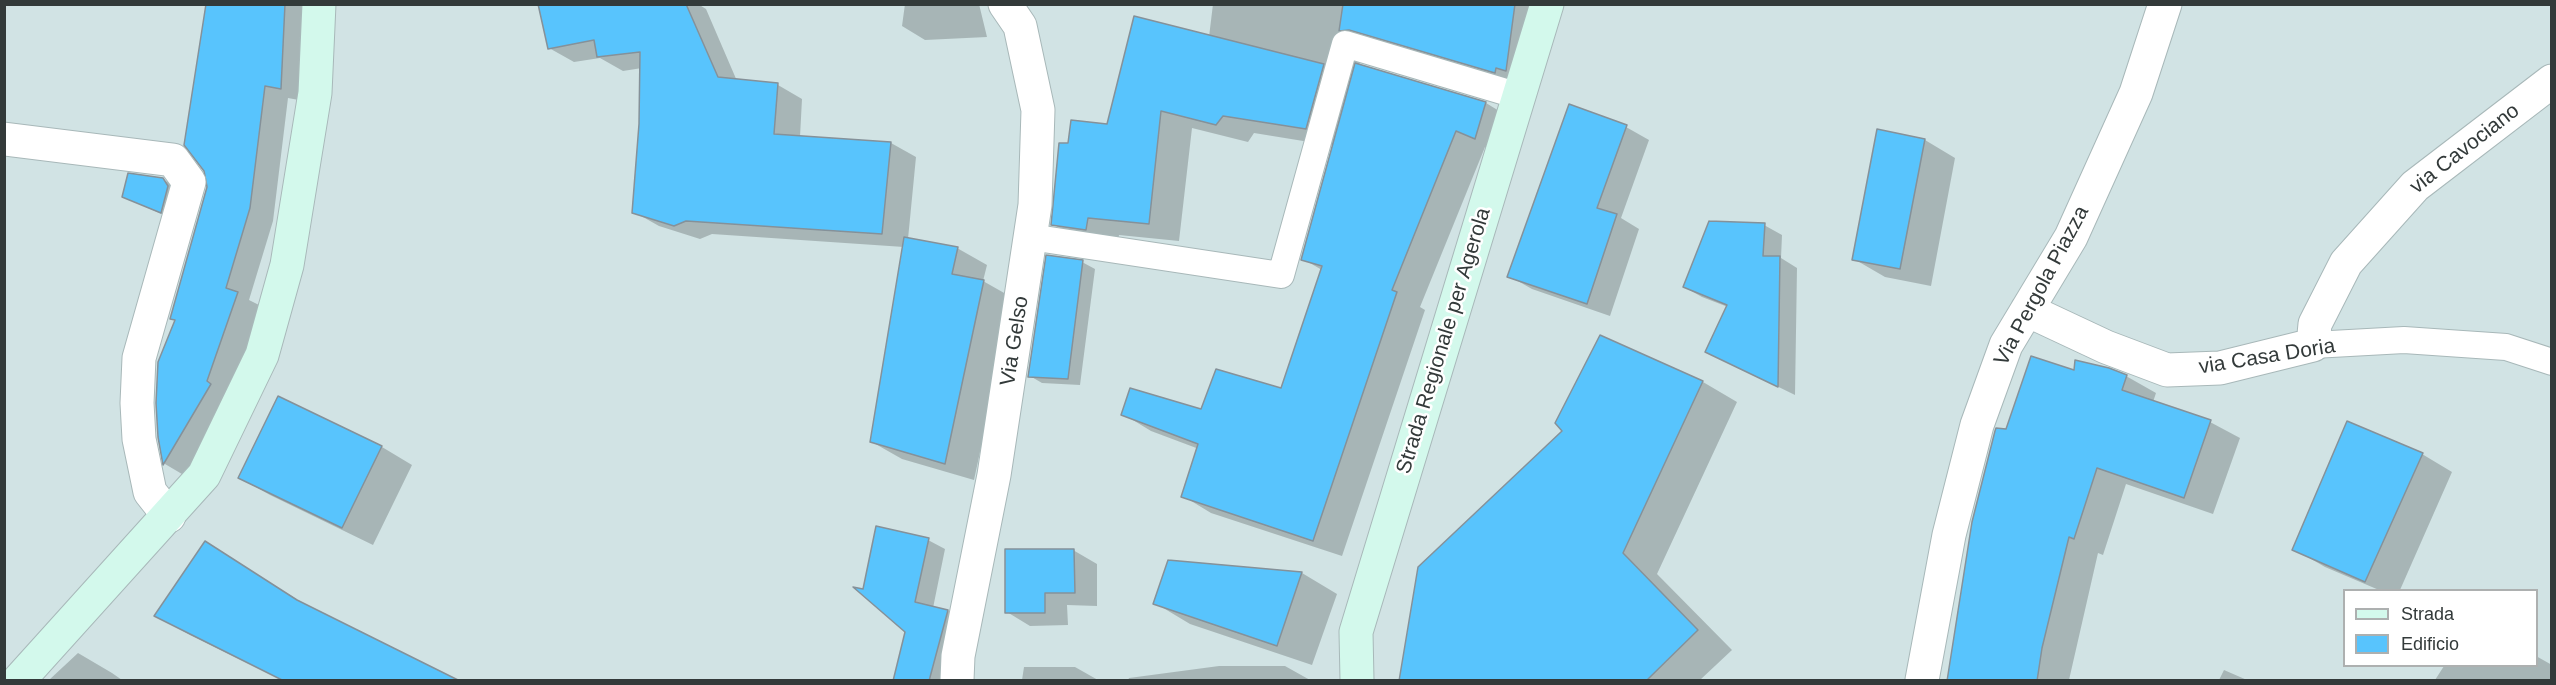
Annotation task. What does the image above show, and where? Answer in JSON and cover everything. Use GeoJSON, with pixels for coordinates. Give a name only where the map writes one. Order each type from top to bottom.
{"type":"FeatureCollection","features":[{"type":"Feature","properties":{"kind":"main road"},"geometry":{"type":"LineString","coordinates":[[19,681],[204,475],[262,355],[287,266],[315,93],[319,4]]}},
{"type":"Feature","properties":{"kind":"main road","name":"Strada Regionale per Agerola"},"geometry":{"type":"LineString","coordinates":[[1357,681],[1356,632],[1547,4]]}},
{"type":"Feature","properties":{"kind":"street","name":"Via Gelso"},"geometry":{"type":"LineString","coordinates":[[957,681],[958,656],[994,475],[1035,204],[1038,110],[1020,26],[1005,4]]}},
{"type":"Feature","properties":{"kind":"street","name":"Via Pergola Piazza"},"geometry":{"type":"LineString","coordinates":[[1922,681],[1949,535],[1977,425],[2006,345],[2071,237],[2136,93],[2165,4]]}},
{"type":"Feature","properties":{"kind":"street","name":"via Cavociano"},"geometry":{"type":"LineString","coordinates":[[2313,345],[2316,324],[2346,263],[2415,186],[2552,81]]}},
{"type":"Feature","properties":{"kind":"street"},"geometry":{"type":"LineString","coordinates":[[4,139],[173,160],[189,183],[139,358],[137,403],[139,439],[150,492],[169,516]]}},
{"type":"Feature","properties":{"kind":"street","name":"via Casa Doria"},"geometry":{"type":"LineString","coordinates":[[2027,310],[2106,347],[2167,370],[2220,368],[2313,345]]}},
{"type":"Feature","properties":{"kind":"lane"},"geometry":{"type":"LineString","coordinates":[[1030,237],[1281,275],[1345,44],[1519,96]]}},
{"type":"Feature","properties":{"kind":"lane","name":"via Casa Doria"},"geometry":{"type":"LineString","coordinates":[[2313,345],[2404,340],[2506,346],[2552,362]]}},
{"type":"Feature","properties":{"kind":"building"},"geometry":{"type":"Polygon","coordinates":[[[206,4],[285,4],[281,89],[265,86],[250,208],[226,288],[238,292],[207,381],[211,384],[163,465],[158,437],[156,403],[158,362],[175,320],[170,319],[207,187],[204,171],[184,145],[206,4]]]}},
{"type":"Feature","properties":{"kind":"building"},"geometry":{"type":"Polygon","coordinates":[[[538,4],[686,4],[718,77],[778,83],[774,134],[891,142],[882,234],[686,221],[674,226],[632,213],[639,124],[640,52],[597,57],[594,40],[548,49],[538,4]]]}},
{"type":"Feature","properties":{"kind":"building"},"geometry":{"type":"Polygon","coordinates":[[[1343,4],[1515,4],[1506,71],[1496,68],[1495,73],[1349,30],[1339,31],[1343,4]]]}},
{"type":"Feature","properties":{"kind":"building"},"geometry":{"type":"Polygon","coordinates":[[[1134,16],[1324,64],[1306,129],[1223,116],[1216,125],[1161,111],[1149,224],[1088,218],[1086,230],[1051,225],[1059,143],[1068,143],[1071,120],[1107,124],[1134,16]]]}},
{"type":"Feature","properties":{"kind":"building"},"geometry":{"type":"Polygon","coordinates":[[[1355,63],[1486,102],[1475,139],[1456,131],[1392,290],[1397,292],[1313,541],[1181,497],[1198,444],[1121,415],[1130,388],[1201,409],[1216,369],[1281,388],[1322,266],[1301,260],[1355,63]]]}},
{"type":"Feature","properties":{"kind":"building"},"geometry":{"type":"Polygon","coordinates":[[[1569,104],[1627,125],[1597,208],[1617,214],[1587,304],[1507,277],[1569,104]]]}},
{"type":"Feature","properties":{"kind":"building"},"geometry":{"type":"Polygon","coordinates":[[[1877,129],[1925,139],[1900,269],[1852,260],[1877,129]]]}},
{"type":"Feature","properties":{"kind":"building"},"geometry":{"type":"Polygon","coordinates":[[[128,173],[163,178],[168,186],[161,213],[122,197],[128,173]]]}},
{"type":"Feature","properties":{"kind":"building"},"geometry":{"type":"Polygon","coordinates":[[[1709,221],[1765,223],[1763,256],[1780,256],[1778,387],[1705,352],[1727,305],[1683,287],[1709,221]]]}},
{"type":"Feature","properties":{"kind":"building"},"geometry":{"type":"Polygon","coordinates":[[[904,237],[958,247],[952,274],[984,280],[945,464],[870,442],[904,237]]]}},
{"type":"Feature","properties":{"kind":"building"},"geometry":{"type":"Polygon","coordinates":[[[1046,255],[1083,260],[1068,379],[1028,377],[1046,255]]]}},
{"type":"Feature","properties":{"kind":"building"},"geometry":{"type":"Polygon","coordinates":[[[1600,335],[1703,381],[1623,553],[1698,630],[1646,681],[1399,681],[1418,567],[1562,431],[1555,423],[1600,335]]]}},
{"type":"Feature","properties":{"kind":"building"},"geometry":{"type":"Polygon","coordinates":[[[2031,356],[2074,370],[2075,360],[2109,368],[2127,375],[2122,390],[2211,420],[2184,498],[2097,468],[2074,539],[2069,537],[2042,648],[2037,681],[1947,681],[1972,522],[1995,431],[1996,428],[2006,429],[2031,356]]]}},
{"type":"Feature","properties":{"kind":"building"},"geometry":{"type":"Polygon","coordinates":[[[278,396],[382,446],[342,528],[238,478],[278,396]]]}},
{"type":"Feature","properties":{"kind":"building"},"geometry":{"type":"Polygon","coordinates":[[[2347,421],[2423,453],[2365,582],[2292,550],[2347,421]]]}},
{"type":"Feature","properties":{"kind":"building"},"geometry":{"type":"Polygon","coordinates":[[[876,526],[929,538],[915,602],[948,610],[929,681],[893,681],[905,632],[853,587],[863,589],[876,526]]]}},
{"type":"Feature","properties":{"kind":"building"},"geometry":{"type":"Polygon","coordinates":[[[205,541],[297,600],[460,681],[284,681],[154,616],[205,541]]]}},
{"type":"Feature","properties":{"kind":"building"},"geometry":{"type":"Polygon","coordinates":[[[1005,549],[1074,549],[1075,593],[1045,593],[1045,613],[1005,613],[1005,549]]]}},
{"type":"Feature","properties":{"kind":"building"},"geometry":{"type":"Polygon","coordinates":[[[1168,560],[1302,572],[1277,646],[1153,604],[1168,560]]]}}]}
